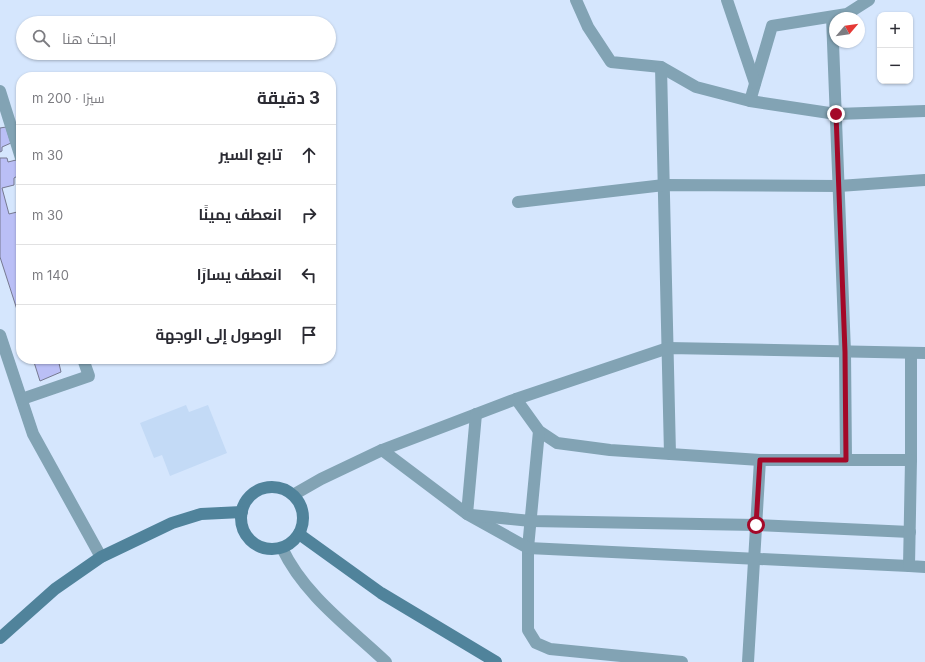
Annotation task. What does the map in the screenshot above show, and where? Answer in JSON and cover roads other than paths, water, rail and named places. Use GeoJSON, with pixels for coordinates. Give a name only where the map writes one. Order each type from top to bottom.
{"type":"FeatureCollection","features":[{"type":"Feature","properties":{"kind":"main road"},"geometry":{"type":"LineString","coordinates":[[273,487],[283,489],[293,495],[300,503],[303,513],[303,524],[299,534],[292,543],[282,548],[272,550],[261,547],[252,542],[245,533],[242,523],[242,512],[249,498],[262,489],[273,487]]}},
{"type":"Feature","properties":{"kind":"main road"},"geometry":{"type":"LineString","coordinates":[[0,638],[55,589],[101,557],[172,523],[201,514],[242,512]]}},
{"type":"Feature","properties":{"kind":"main road"},"geometry":{"type":"LineString","coordinates":[[299,534],[381,593],[496,662]]}},
{"type":"Feature","properties":{"kind":"street"},"geometry":{"type":"LineString","coordinates":[[576,0],[588,27],[611,62],[661,67],[696,87],[750,101],[836,114],[925,111]]}},
{"type":"Feature","properties":{"kind":"street"},"geometry":{"type":"LineString","coordinates":[[727,0],[756,83]]}},
{"type":"Feature","properties":{"kind":"street"},"geometry":{"type":"LineString","coordinates":[[850,12],[869,0]]}},
{"type":"Feature","properties":{"kind":"street"},"geometry":{"type":"LineString","coordinates":[[750,101],[772,26],[829,17]]}},
{"type":"Feature","properties":{"kind":"street"},"geometry":{"type":"LineString","coordinates":[[833,48],[845,352],[846,460]]}},
{"type":"Feature","properties":{"kind":"street"},"geometry":{"type":"LineString","coordinates":[[661,67],[670,454]]}},
{"type":"Feature","properties":{"kind":"street"},"geometry":{"type":"LineString","coordinates":[[0,91],[16,142]]}},
{"type":"Feature","properties":{"kind":"street"},"geometry":{"type":"LineString","coordinates":[[518,202],[664,185],[839,186],[925,180]]}},
{"type":"Feature","properties":{"kind":"street"},"geometry":{"type":"LineString","coordinates":[[0,335],[33,434],[101,557]]}},
{"type":"Feature","properties":{"kind":"street"},"geometry":{"type":"LineString","coordinates":[[293,495],[321,479],[382,450],[516,399],[668,348],[925,353]]}},
{"type":"Feature","properties":{"kind":"street"},"geometry":{"type":"LineString","coordinates":[[909,566],[912,353]]}},
{"type":"Feature","properties":{"kind":"street"},"geometry":{"type":"LineString","coordinates":[[22,400],[89,376],[85,364]]}},
{"type":"Feature","properties":{"kind":"street"},"geometry":{"type":"LineString","coordinates":[[516,399],[539,431],[557,443],[610,450],[760,460],[911,460]]}},
{"type":"Feature","properties":{"kind":"street"},"geometry":{"type":"LineString","coordinates":[[467,514],[476,414]]}},
{"type":"Feature","properties":{"kind":"street"},"geometry":{"type":"LineString","coordinates":[[539,431],[528,548],[528,630],[536,643],[550,649],[682,662]]}},
{"type":"Feature","properties":{"kind":"street"},"geometry":{"type":"LineString","coordinates":[[382,450],[467,514],[528,548],[925,567]]}},
{"type":"Feature","properties":{"kind":"street"},"geometry":{"type":"LineString","coordinates":[[748,662],[760,460]]}},
{"type":"Feature","properties":{"kind":"street"},"geometry":{"type":"LineString","coordinates":[[467,514],[530,521],[756,525],[910,532]]}},
{"type":"Feature","properties":{"kind":"street"},"geometry":{"type":"LineString","coordinates":[[282,548],[292,567],[304,584],[386,662]]}}]}
